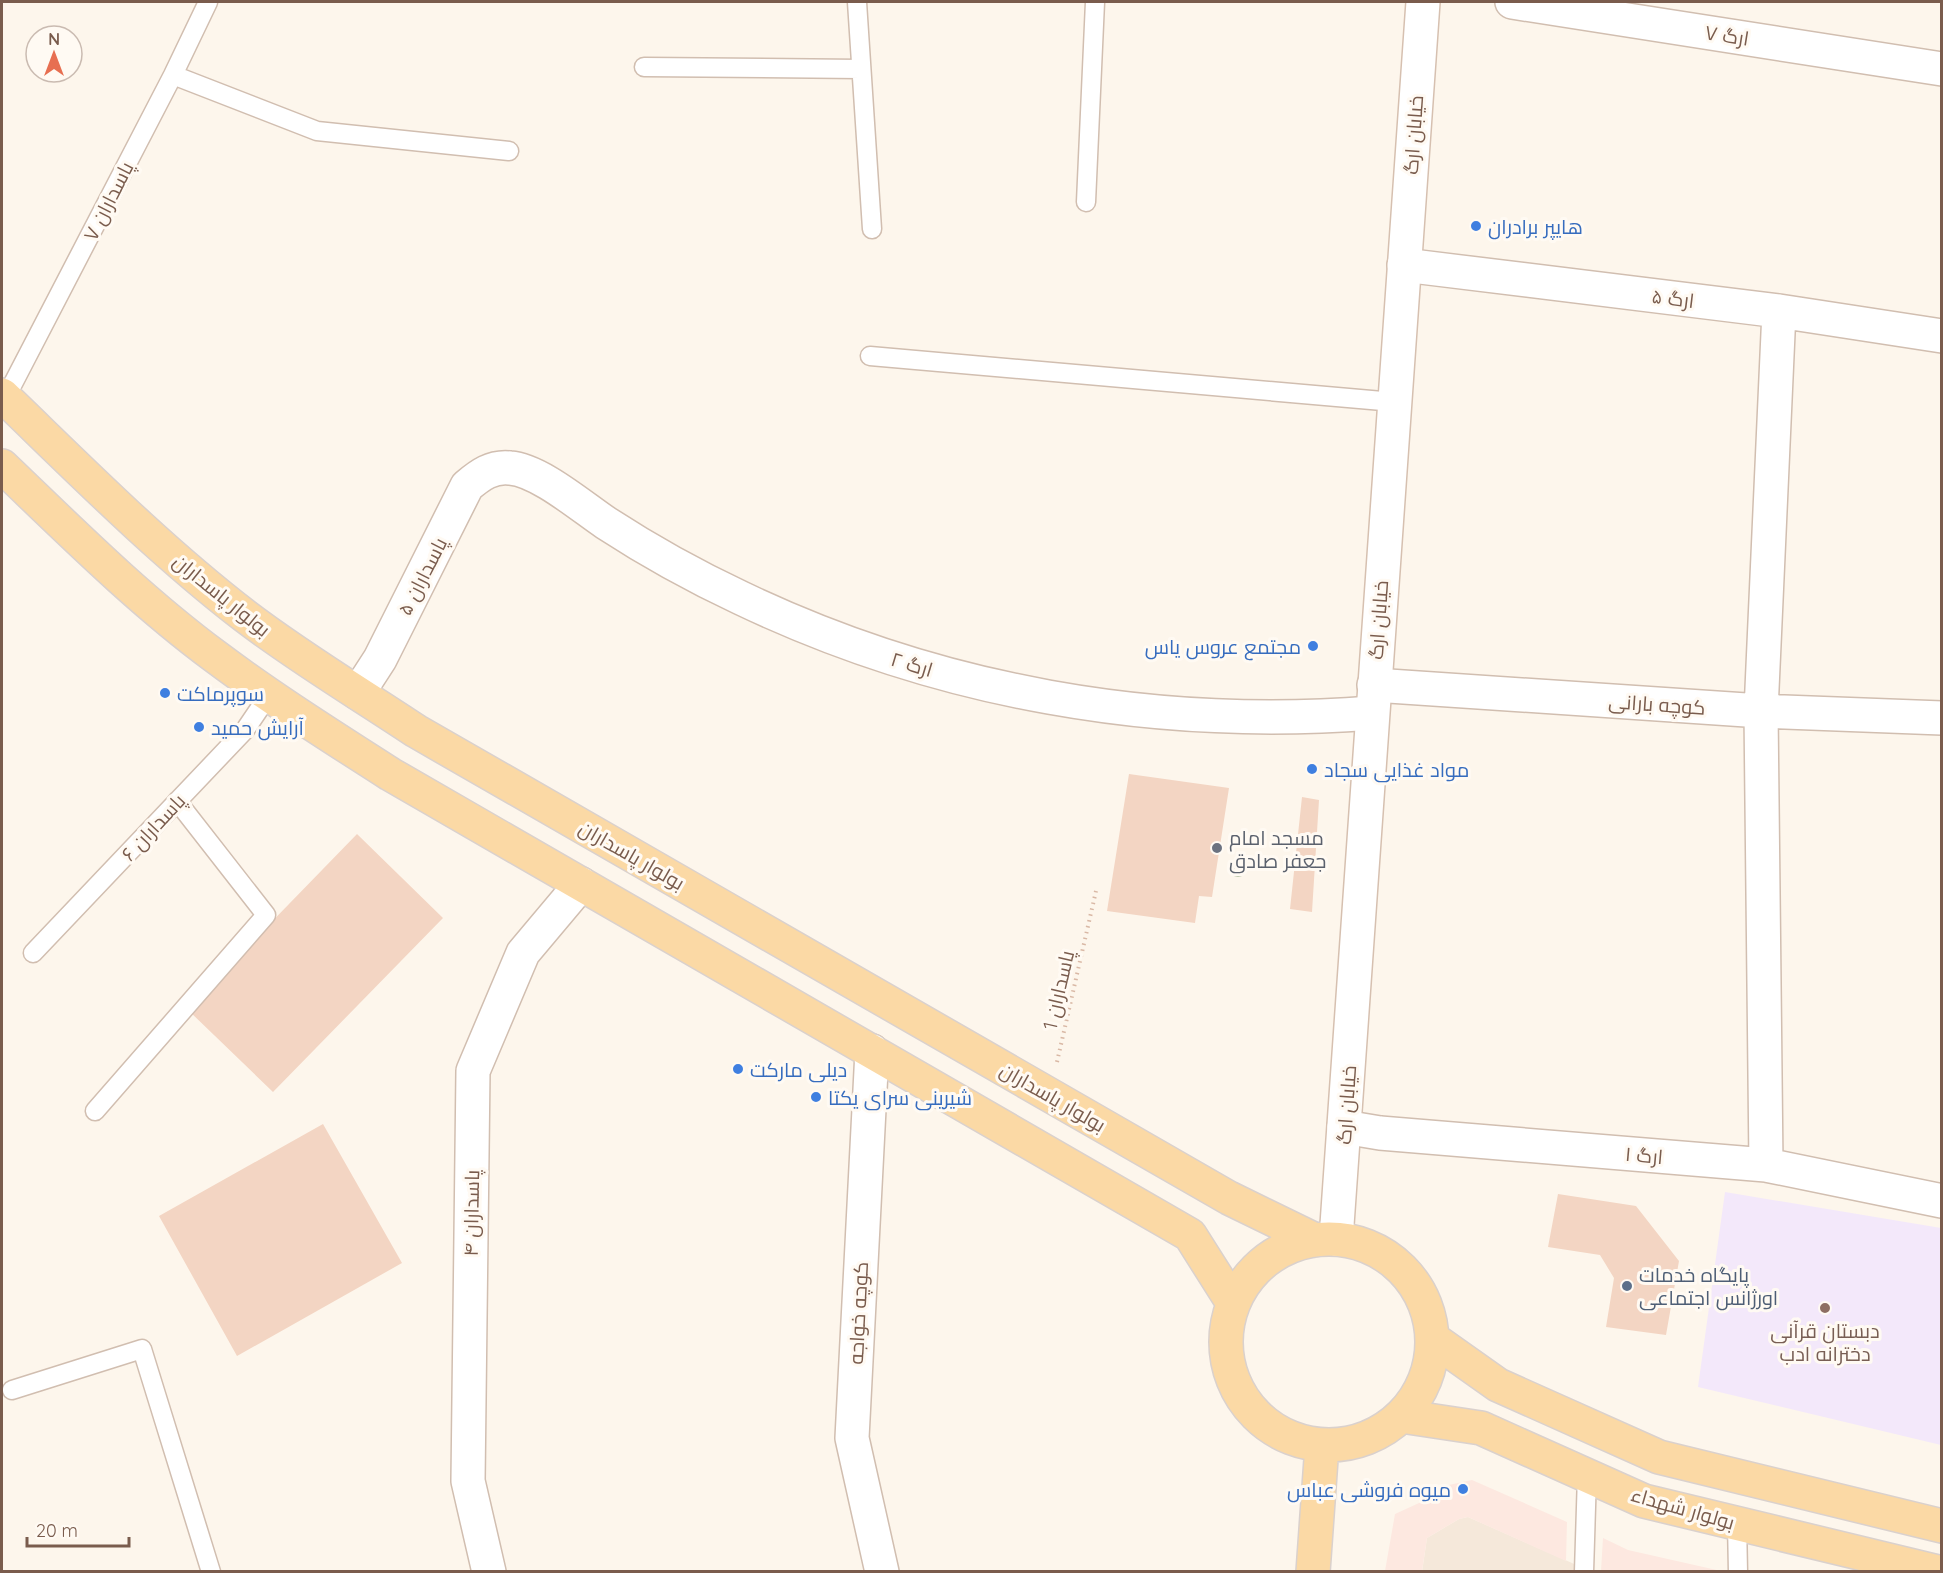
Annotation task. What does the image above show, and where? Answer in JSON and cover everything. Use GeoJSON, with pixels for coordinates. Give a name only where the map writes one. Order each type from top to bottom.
{"type":"FeatureCollection","features":[{"type":"Feature","properties":{"kind":"main road","name":"بولوار پاسداران"},"geometry":{"type":"LineString","coordinates":[[3,397],[153,540],[245,616],[297,654],[416,731],[1229,1198],[1325,1239]]}},
{"type":"Feature","properties":{"kind":"main road"},"geometry":{"type":"LineString","coordinates":[[2,466],[119,578],[214,656],[268,696],[390,774],[1190,1234],[1233,1303]]}},
{"type":"Feature","properties":{"kind":"main road"},"geometry":{"type":"LineString","coordinates":[[1325,1239],[1358,1242],[1378,1250],[1396,1263],[1411,1278],[1422,1297],[1430,1317],[1433,1339],[1431,1360],[1425,1380],[1415,1400],[1401,1416],[1384,1430],[1364,1439],[1343,1444],[1322,1445],[1290,1437],[1262,1421],[1247,1405],[1236,1387],[1228,1367],[1225,1345],[1227,1324],[1233,1303],[1243,1284],[1257,1267],[1274,1254],[1293,1245],[1325,1239]]}},
{"type":"Feature","properties":{"kind":"main road"},"geometry":{"type":"LineString","coordinates":[[1433,1339],[1498,1385],[1659,1457],[1941,1526]]}},
{"type":"Feature","properties":{"kind":"main road","name":"بولوار شهداء"},"geometry":{"type":"LineString","coordinates":[[1401,1416],[1481,1428],[1644,1501],[1924,1570]]}},
{"type":"Feature","properties":{"kind":"main road"},"geometry":{"type":"LineString","coordinates":[[1313,1572],[1322,1445]]}},
{"type":"Feature","properties":{"kind":"street","name":"خیابان ارگ"},"geometry":{"type":"LineString","coordinates":[[1325,1239],[1344,1127],[1423,2]]}},
{"type":"Feature","properties":{"kind":"street","name":"ارگ ۷"},"geometry":{"type":"LineString","coordinates":[[1512,2],[1941,69]]}},
{"type":"Feature","properties":{"kind":"street","name":"ارگ ۵"},"geometry":{"type":"LineString","coordinates":[[1404,265],[1779,311],[1941,336]]}},
{"type":"Feature","properties":{"kind":"street"},"geometry":{"type":"LineString","coordinates":[[1766,1165],[1761,711],[1779,311]]}},
{"type":"Feature","properties":{"kind":"street","name":"ارگ ۲"},"geometry":{"type":"LineString","coordinates":[[494,469],[511,468],[526,472],[554,487],[660,556],[772,613],[851,644],[951,676],[1075,703],[1137,711],[1264,718],[1373,699]]}},
{"type":"Feature","properties":{"kind":"street","name":"پاسداران ۵"},"geometry":{"type":"LineString","coordinates":[[358,693],[380,659],[467,486],[479,475],[494,469]]}},
{"type":"Feature","properties":{"kind":"street","name":"کوچه بارانی"},"geometry":{"type":"LineString","coordinates":[[1373,699],[1941,718]]}},
{"type":"Feature","properties":{"kind":"street","name":"پاسداران ۴"},"geometry":{"type":"LineString","coordinates":[[489,1572],[468,1480],[473,1071],[523,954],[581,884]]}},
{"type":"Feature","properties":{"kind":"street","name":"کوچه خواجه"},"geometry":{"type":"LineString","coordinates":[[872,1051],[852,1438],[882,1572]]}},
{"type":"Feature","properties":{"kind":"street","name":"ارگ ۱"},"geometry":{"type":"LineString","coordinates":[[1344,1127],[1380,1133],[1766,1165],[1941,1201]]}},
{"type":"Feature","properties":{"kind":"lane","name":"پاسداران ۷"},"geometry":{"type":"LineString","coordinates":[[3,397],[173,75],[208,2]]}},
{"type":"Feature","properties":{"kind":"lane"},"geometry":{"type":"LineString","coordinates":[[857,2],[872,229]]}},
{"type":"Feature","properties":{"kind":"lane"},"geometry":{"type":"LineString","coordinates":[[1086,202],[1095,2]]}},
{"type":"Feature","properties":{"kind":"lane"},"geometry":{"type":"LineString","coordinates":[[644,67],[861,69]]}},
{"type":"Feature","properties":{"kind":"lane"},"geometry":{"type":"LineString","coordinates":[[173,75],[317,131],[509,151]]}},
{"type":"Feature","properties":{"kind":"lane"},"geometry":{"type":"LineString","coordinates":[[870,356],[1394,402]]}},
{"type":"Feature","properties":{"kind":"lane","name":"پاسداران ۶"},"geometry":{"type":"LineString","coordinates":[[33,954],[245,730],[268,696]]}},
{"type":"Feature","properties":{"kind":"lane"},"geometry":{"type":"LineString","coordinates":[[95,1111],[266,915],[177,801]]}},
{"type":"Feature","properties":{"kind":"lane"},"geometry":{"type":"LineString","coordinates":[[12,1390],[142,1349],[210,1572]]}},
{"type":"Feature","properties":{"kind":"lane"},"geometry":{"type":"LineString","coordinates":[[1584,1572],[1587,1475]]}},
{"type":"Feature","properties":{"kind":"lane"},"geometry":{"type":"LineString","coordinates":[[1737,1524],[1738,1572]]}},
{"type":"Feature","properties":{"kind":"path","name":"پاسداران 1"},"geometry":{"type":"LineString","coordinates":[[1050,1095],[1096,891]]}},
{"type":"Feature","properties":{"kind":"shaded area","name":"دبستان قرآنی دخترانه ادب"},"geometry":{"type":"Polygon","coordinates":[[[1725,1192],[1941,1228],[1941,1445],[1698,1387],[1725,1192]]]}},
{"type":"Feature","properties":{"kind":"shaded area"},"geometry":{"type":"Polygon","coordinates":[[[1472,1480],[1567,1522],[1566,1561],[1468,1517],[1459,1519],[1427,1538],[1422,1571],[1385,1571],[1395,1514],[1419,1503],[1444,1486],[1472,1480]]]}},
{"type":"Feature","properties":{"kind":"shaded area"},"geometry":{"type":"Polygon","coordinates":[[[1468,1517],[1590,1571],[1422,1572],[1427,1538],[1459,1519],[1468,1517]]]}},
{"type":"Feature","properties":{"kind":"shaded area"},"geometry":{"type":"Polygon","coordinates":[[[1603,1538],[1628,1550],[1721,1571],[1601,1571],[1603,1538]]]}},
{"type":"Feature","properties":{"kind":"building"},"geometry":{"type":"Polygon","coordinates":[[[1129,774],[1229,788],[1212,897],[1199,896],[1195,923],[1107,911],[1129,774]]]}},
{"type":"Feature","properties":{"kind":"building"},"geometry":{"type":"Polygon","coordinates":[[[1302,797],[1319,800],[1312,912],[1290,909],[1302,797]]]}},
{"type":"Feature","properties":{"kind":"building"},"geometry":{"type":"Polygon","coordinates":[[[357,834],[443,918],[273,1092],[187,1009],[357,834]]]}},
{"type":"Feature","properties":{"kind":"building"},"geometry":{"type":"Polygon","coordinates":[[[323,1124],[402,1263],[237,1356],[159,1216],[323,1124]]]}},
{"type":"Feature","properties":{"kind":"building"},"geometry":{"type":"Polygon","coordinates":[[[1558,1194],[1636,1206],[1679,1261],[1666,1335],[1606,1327],[1614,1278],[1600,1255],[1548,1247],[1558,1194]]]}},
{"type":"Feature","properties":{"kind":"place","name":"هایپر برادران"},"geometry":{"type":"Point","coordinates":[1476,226]}},
{"type":"Feature","properties":{"kind":"place","name":"مجتمع عروس یاس"},"geometry":{"type":"Point","coordinates":[1313,646]}},
{"type":"Feature","properties":{"kind":"place","name":"سوپرماکت"},"geometry":{"type":"Point","coordinates":[165,693]}},
{"type":"Feature","properties":{"kind":"place","name":"آرایش حمید"},"geometry":{"type":"Point","coordinates":[199,727]}},
{"type":"Feature","properties":{"kind":"place","name":"مواد غذایی سجاد"},"geometry":{"type":"Point","coordinates":[1312,769]}},
{"type":"Feature","properties":{"kind":"place","name":"مسجد امام جعفر صادق"},"geometry":{"type":"Point","coordinates":[1217,848]}},
{"type":"Feature","properties":{"kind":"place","name":"دیلی مارکت"},"geometry":{"type":"Point","coordinates":[738,1069]}},
{"type":"Feature","properties":{"kind":"place","name":"شیرینی سرای یکتا"},"geometry":{"type":"Point","coordinates":[816,1097]}},
{"type":"Feature","properties":{"kind":"place","name":"پایگاه خدمات اورژانس اجتماعی"},"geometry":{"type":"Point","coordinates":[1627,1286]}},
{"type":"Feature","properties":{"kind":"place","name":"دبستان قرآنی دخترانه ادب"},"geometry":{"type":"Point","coordinates":[1825,1308]}},
{"type":"Feature","properties":{"kind":"place","name":"میوه فروشی عباس"},"geometry":{"type":"Point","coordinates":[1463,1489]}}]}
